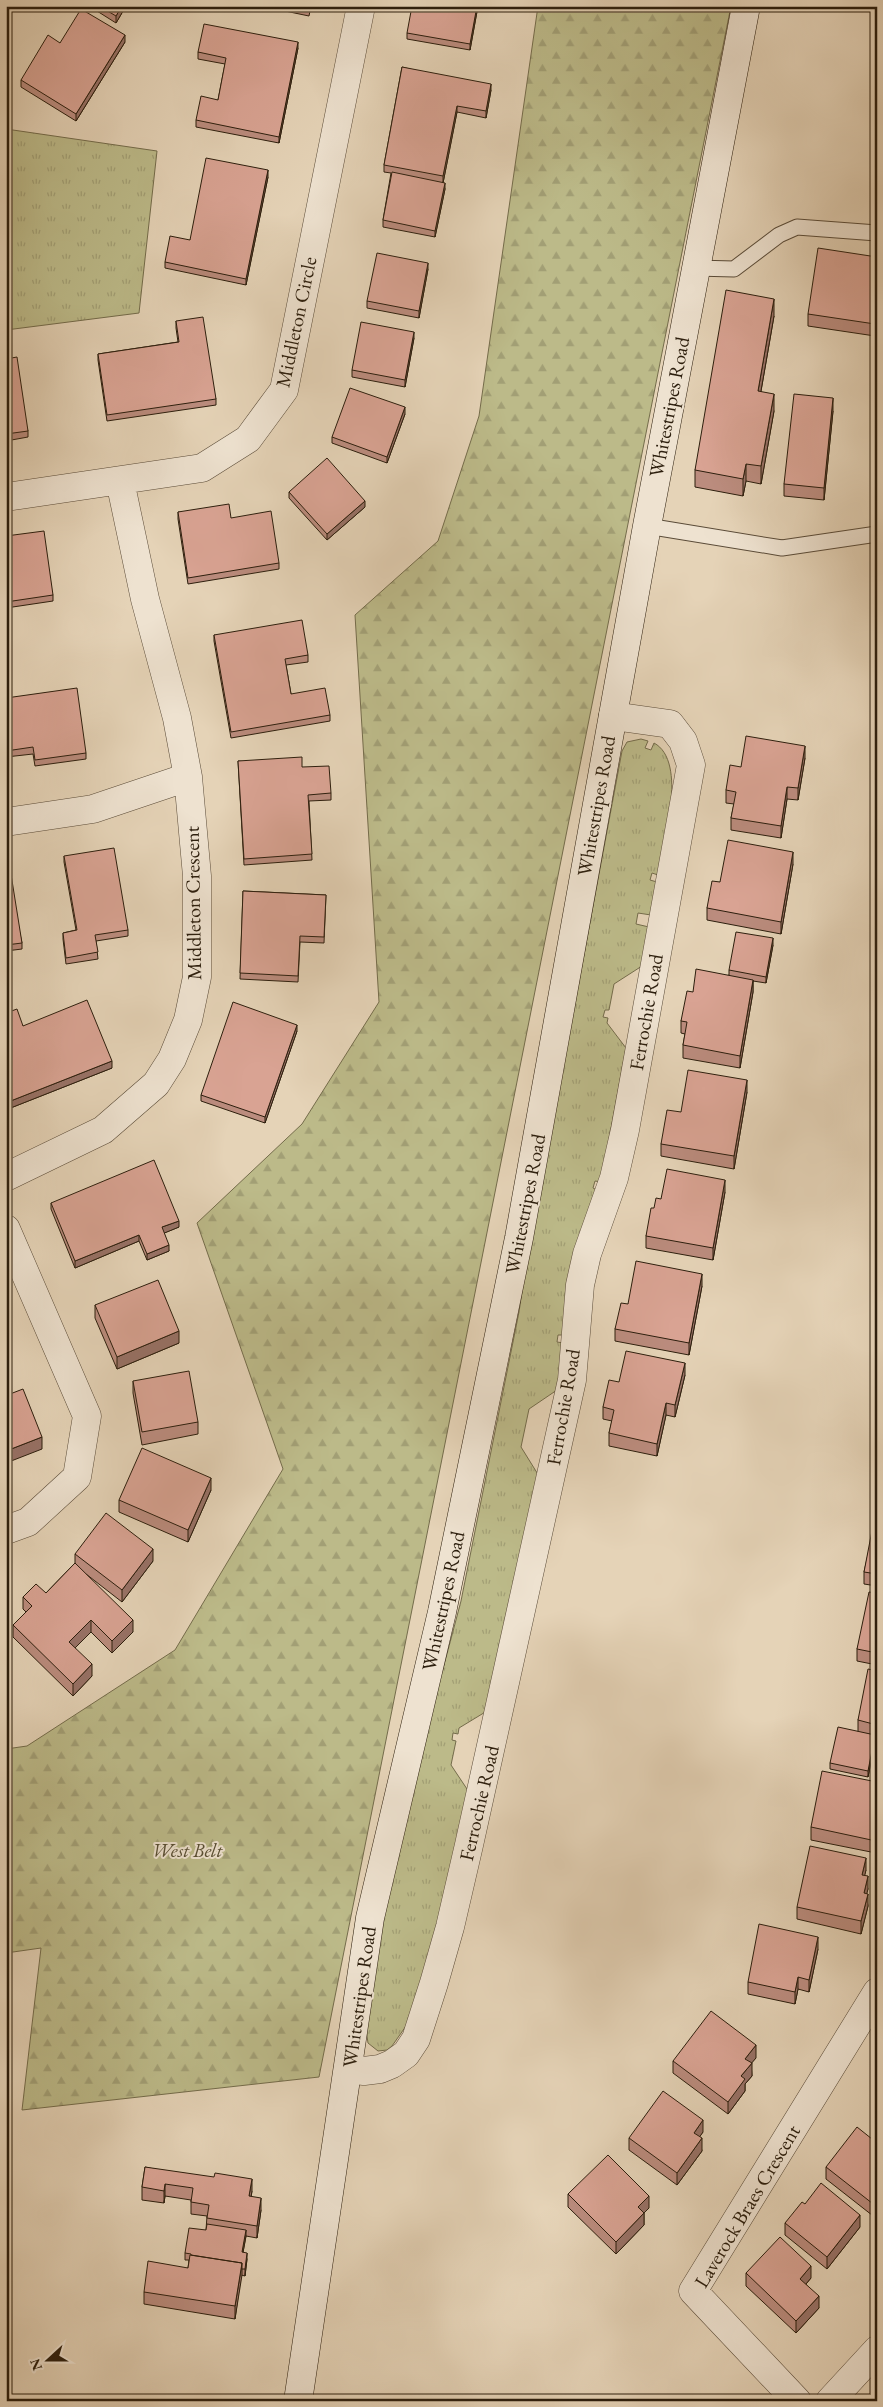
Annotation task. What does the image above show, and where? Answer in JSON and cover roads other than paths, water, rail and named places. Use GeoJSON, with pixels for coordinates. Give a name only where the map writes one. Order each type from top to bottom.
{"type":"FeatureCollection","features":[{"type":"Feature","properties":{"kind":"street","name":"Middleton Circle"},"geometry":{"type":"LineString","coordinates":[[6,497],[202,468],[248,439],[284,390],[361,6]]}},
{"type":"Feature","properties":{"kind":"street","name":"Whitestripes Road"},"geometry":{"type":"LineString","coordinates":[[298,2401],[370,1918],[442,1612],[519,1238],[647,526],[746,6]]}},
{"type":"Feature","properties":{"kind":"street","name":"Middleton Crescent"},"geometry":{"type":"LineString","coordinates":[[6,1177],[103,1130],[156,1084],[172,1059],[188,1020],[197,977],[196,876],[188,777],[177,718],[145,599],[120,481]]}},
{"type":"Feature","properties":{"kind":"street","name":"Ferrochie Road"},"geometry":{"type":"LineString","coordinates":[[348,2069],[364,2071],[380,2069],[392,2064],[406,2054],[416,2039],[434,1984],[450,1927],[469,1845],[572,1380],[580,1285],[587,1254],[614,1178],[625,1130],[691,766],[683,741],[670,724],[613,716]]}},
{"type":"Feature","properties":{"kind":"street"},"geometry":{"type":"LineString","coordinates":[[6,822],[93,809],[188,777]]}},
{"type":"Feature","properties":{"kind":"street"},"geometry":{"type":"LineString","coordinates":[[6,1228],[87,1416],[77,1477],[28,1522],[6,1530]]}},
{"type":"Feature","properties":{"kind":"street","name":"Laverock Braes Crescent"},"geometry":{"type":"LineString","coordinates":[[798,2401],[693,2291],[877,1992]]}},
{"type":"Feature","properties":{"kind":"street"},"geometry":{"type":"LineString","coordinates":[[830,2401],[877,2350]]}},
{"type":"Feature","properties":{"kind":"lane"},"geometry":{"type":"LineString","coordinates":[[695,268],[734,270],[779,235],[797,227],[877,233]]}},
{"type":"Feature","properties":{"kind":"lane"},"geometry":{"type":"LineString","coordinates":[[647,526],[782,548],[877,534]]}},
{"type":"Feature","properties":{"kind":"park label","name":"West Belt"},"geometry":{"type":"Point","coordinates":[187,1850]}}]}
